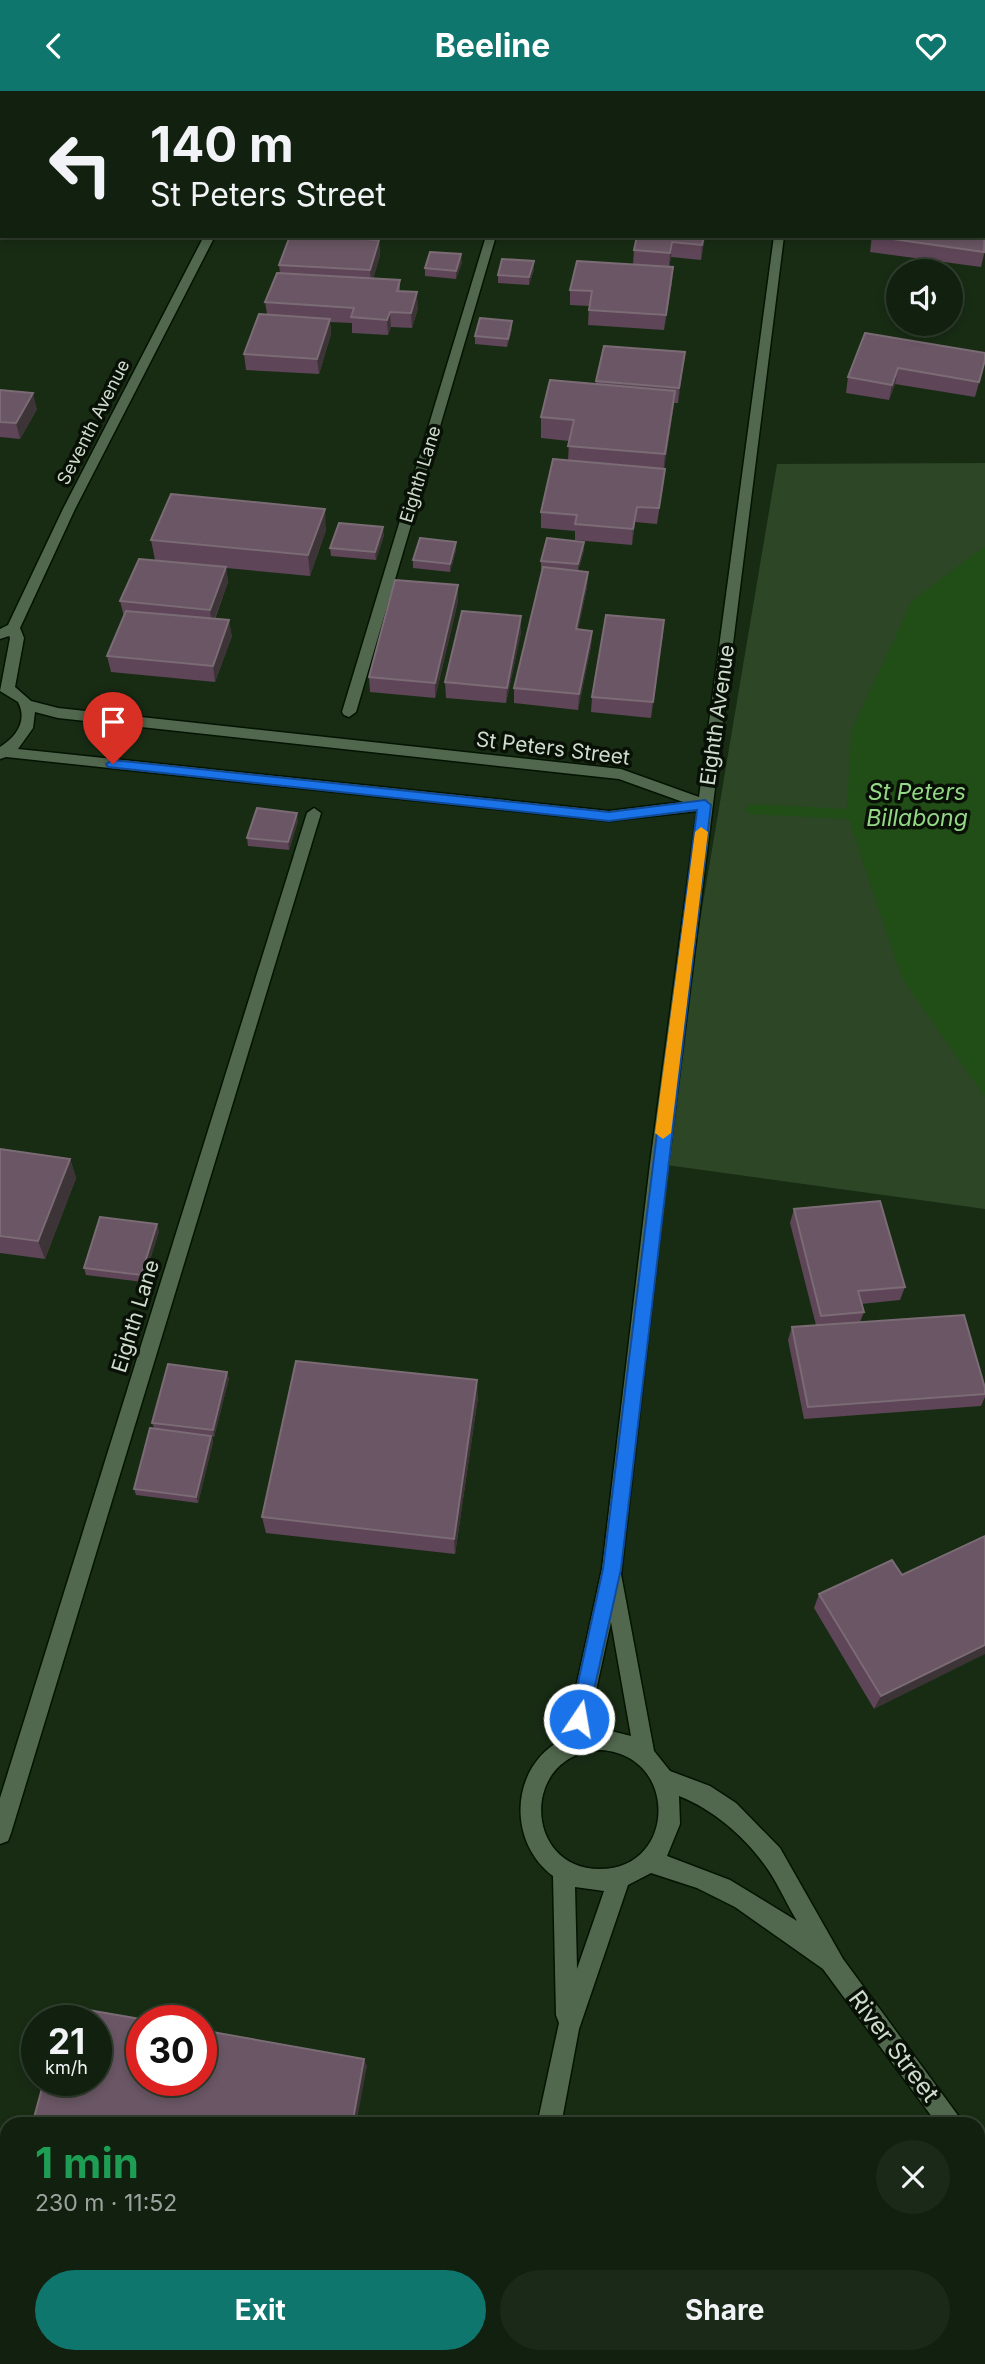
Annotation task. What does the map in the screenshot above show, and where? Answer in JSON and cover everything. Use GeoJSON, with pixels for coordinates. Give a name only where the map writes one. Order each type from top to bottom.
{"type":"FeatureCollection","features":[{"type":"Feature","properties":{"kind":"street","name":"Seventh Avenue"},"geometry":{"type":"LineString","coordinates":[[4,687],[17,638],[6,631],[209,238]]}},
{"type":"Feature","properties":{"kind":"street","name":"Eighth Lane"},"geometry":{"type":"LineString","coordinates":[[349,712],[490,238]]}},
{"type":"Feature","properties":{"kind":"street","name":"Eighth Avenue"},"geometry":{"type":"LineString","coordinates":[[574,1744],[612,1569],[705,805],[779,238]]}},
{"type":"Feature","properties":{"kind":"street"},"geometry":{"type":"LineString","coordinates":[[2,753],[23,736],[30,719],[27,705],[4,687]]}},
{"type":"Feature","properties":{"kind":"street","name":"St Peters Street"},"geometry":{"type":"LineString","coordinates":[[27,705],[71,715],[621,774],[705,805]]}},
{"type":"Feature","properties":{"kind":"street"},"geometry":{"type":"LineString","coordinates":[[2,753],[609,816],[705,805]]}},
{"type":"Feature","properties":{"kind":"street","name":"Eighth Lane"},"geometry":{"type":"LineString","coordinates":[[0,1833],[314,813]]}},
{"type":"Feature","properties":{"kind":"street","name":"Eighth Avenue"},"geometry":{"type":"LineString","coordinates":[[612,1569],[645,1757]]}},
{"type":"Feature","properties":{"kind":"street"},"geometry":{"type":"LineString","coordinates":[[595,1739],[620,1742],[645,1757],[661,1778],[668,1794],[670,1814],[667,1831],[656,1855],[633,1875],[607,1882],[577,1877],[553,1863],[537,1840],[530,1805],[533,1785],[545,1763],[567,1745],[574,1744],[595,1739]]}},
{"type":"Feature","properties":{"kind":"street","name":"River Street"},"geometry":{"type":"LineString","coordinates":[[661,1778],[702,1794],[728,1811],[772,1856],[835,1967],[947,2117]]}},
{"type":"Feature","properties":{"kind":"street","name":"River Street"},"geometry":{"type":"LineString","coordinates":[[649,1861],[694,1875],[742,1896],[782,1921],[835,1967]]}},
{"type":"Feature","properties":{"kind":"street"},"geometry":{"type":"LineString","coordinates":[[564,1869],[568,2029]]}},
{"type":"Feature","properties":{"kind":"street"},"geometry":{"type":"LineString","coordinates":[[551,2117],[568,2029],[620,1877]]}},
{"type":"Feature","properties":{"kind":"shaded area"},"geometry":{"type":"Polygon","coordinates":[[[985,463],[985,1209],[659,1164],[777,464],[985,463]]]}},
{"type":"Feature","properties":{"kind":"water","name":"St Peters Billabong"},"geometry":{"type":"Polygon","coordinates":[[[985,546],[985,1097],[902,978],[847,814],[851,732],[912,601],[985,546]]]}},
{"type":"Feature","properties":{"kind":"building"},"geometry":{"type":"Polygon","coordinates":[[[289,238],[379,240],[370,270],[279,265],[289,238]]]}},
{"type":"Feature","properties":{"kind":"building"},"geometry":{"type":"Polygon","coordinates":[[[637,238],[704,238],[702,245],[672,242],[670,253],[634,250],[637,238]]]}},
{"type":"Feature","properties":{"kind":"building"},"geometry":{"type":"Polygon","coordinates":[[[886,238],[984,238],[984,252],[886,238]]]}},
{"type":"Feature","properties":{"kind":"building"},"geometry":{"type":"Polygon","coordinates":[[[430,252],[461,254],[456,271],[425,268],[430,252]]]}},
{"type":"Feature","properties":{"kind":"building"},"geometry":{"type":"Polygon","coordinates":[[[502,259],[534,261],[529,277],[498,275],[502,259]]]}},
{"type":"Feature","properties":{"kind":"building"},"geometry":{"type":"Polygon","coordinates":[[[577,261],[673,267],[666,315],[589,310],[592,291],[570,290],[577,261]]]}},
{"type":"Feature","properties":{"kind":"building"},"geometry":{"type":"Polygon","coordinates":[[[277,273],[400,280],[397,291],[417,292],[411,313],[390,312],[387,320],[351,317],[354,308],[265,302],[277,273]]]}},
{"type":"Feature","properties":{"kind":"building"},"geometry":{"type":"Polygon","coordinates":[[[259,314],[330,319],[317,359],[244,354],[259,314]]]}},
{"type":"Feature","properties":{"kind":"building"},"geometry":{"type":"Polygon","coordinates":[[[480,318],[512,321],[508,339],[475,336],[480,318]]]}},
{"type":"Feature","properties":{"kind":"building"},"geometry":{"type":"Polygon","coordinates":[[[865,333],[985,353],[979,382],[898,368],[892,385],[848,377],[865,333]]]}},
{"type":"Feature","properties":{"kind":"building"},"geometry":{"type":"Polygon","coordinates":[[[604,346],[685,352],[679,388],[596,381],[604,346]]]}},
{"type":"Feature","properties":{"kind":"building"},"geometry":{"type":"Polygon","coordinates":[[[550,380],[675,391],[665,454],[568,446],[574,420],[541,417],[550,380]]]}},
{"type":"Feature","properties":{"kind":"building"},"geometry":{"type":"Polygon","coordinates":[[[0,390],[33,393],[16,423],[0,422],[0,390]]]}},
{"type":"Feature","properties":{"kind":"building"},"geometry":{"type":"Polygon","coordinates":[[[553,459],[665,469],[659,508],[637,507],[633,529],[575,524],[577,515],[541,512],[553,459]]]}},
{"type":"Feature","properties":{"kind":"building"},"geometry":{"type":"Polygon","coordinates":[[[171,494],[325,509],[308,555],[151,540],[171,494]]]}},
{"type":"Feature","properties":{"kind":"building"},"geometry":{"type":"Polygon","coordinates":[[[339,523],[383,527],[375,552],[330,548],[339,523]]]}},
{"type":"Feature","properties":{"kind":"building"},"geometry":{"type":"Polygon","coordinates":[[[420,538],[456,542],[450,564],[413,560],[420,538]]]}},
{"type":"Feature","properties":{"kind":"building"},"geometry":{"type":"Polygon","coordinates":[[[547,538],[584,542],[578,564],[541,561],[547,538]]]}},
{"type":"Feature","properties":{"kind":"building"},"geometry":{"type":"Polygon","coordinates":[[[139,559],[226,567],[210,610],[120,601],[139,559]]]}},
{"type":"Feature","properties":{"kind":"building"},"geometry":{"type":"Polygon","coordinates":[[[543,567],[588,572],[576,629],[592,631],[579,694],[514,688],[543,567]]]}},
{"type":"Feature","properties":{"kind":"building"},"geometry":{"type":"Polygon","coordinates":[[[395,580],[458,585],[435,683],[369,677],[395,580]]]}},
{"type":"Feature","properties":{"kind":"building"},"geometry":{"type":"Polygon","coordinates":[[[126,611],[229,620],[213,666],[107,656],[126,611]]]}},
{"type":"Feature","properties":{"kind":"building"},"geometry":{"type":"Polygon","coordinates":[[[462,611],[521,616],[507,688],[445,682],[462,611]]]}},
{"type":"Feature","properties":{"kind":"building"},"geometry":{"type":"Polygon","coordinates":[[[606,615],[664,620],[653,702],[592,697],[606,615]]]}},
{"type":"Feature","properties":{"kind":"building"},"geometry":{"type":"Polygon","coordinates":[[[257,808],[297,813],[288,842],[247,838],[257,808]]]}},
{"type":"Feature","properties":{"kind":"building"},"geometry":{"type":"Polygon","coordinates":[[[0,1149],[70,1159],[38,1241],[0,1236],[0,1149]]]}},
{"type":"Feature","properties":{"kind":"building"},"geometry":{"type":"Polygon","coordinates":[[[880,1201],[905,1287],[858,1291],[864,1312],[821,1316],[794,1209],[880,1201]]]}},
{"type":"Feature","properties":{"kind":"building"},"geometry":{"type":"Polygon","coordinates":[[[100,1217],[157,1224],[141,1275],[84,1268],[100,1217]]]}},
{"type":"Feature","properties":{"kind":"building"},"geometry":{"type":"Polygon","coordinates":[[[964,1315],[985,1394],[808,1407],[792,1327],[964,1315]]]}},
{"type":"Feature","properties":{"kind":"building"},"geometry":{"type":"Polygon","coordinates":[[[296,1361],[477,1380],[454,1539],[262,1517],[296,1361]]]}},
{"type":"Feature","properties":{"kind":"building"},"geometry":{"type":"Polygon","coordinates":[[[168,1364],[227,1372],[213,1430],[152,1423],[168,1364]]]}},
{"type":"Feature","properties":{"kind":"building"},"geometry":{"type":"Polygon","coordinates":[[[150,1428],[211,1436],[196,1497],[134,1489],[150,1428]]]}},
{"type":"Feature","properties":{"kind":"building"},"geometry":{"type":"Polygon","coordinates":[[[985,1536],[985,1645],[881,1696],[819,1594],[892,1560],[902,1575],[985,1536]]]}},
{"type":"Feature","properties":{"kind":"building"},"geometry":{"type":"Polygon","coordinates":[[[112,2014],[126,2017],[126,2096],[217,2096],[217,2033],[364,2059],[353,2117],[34,2117],[40,2096],[112,2096],[112,2014]]]}},
{"type":"Feature","properties":{"kind":"waterway"},"geometry":{"type":"LineString","coordinates":[[751,809],[847,814]]}},
{"type":"Feature","properties":{"kind":"slow traffic"},"geometry":{"type":"LineString","coordinates":[[663,1133],[701,832]]}},
{"type":"Feature","properties":{"kind":"route"},"geometry":{"type":"LineString","coordinates":[[113,764],[609,816],[705,805],[659,1164],[612,1569],[579,1719]]}}]}
